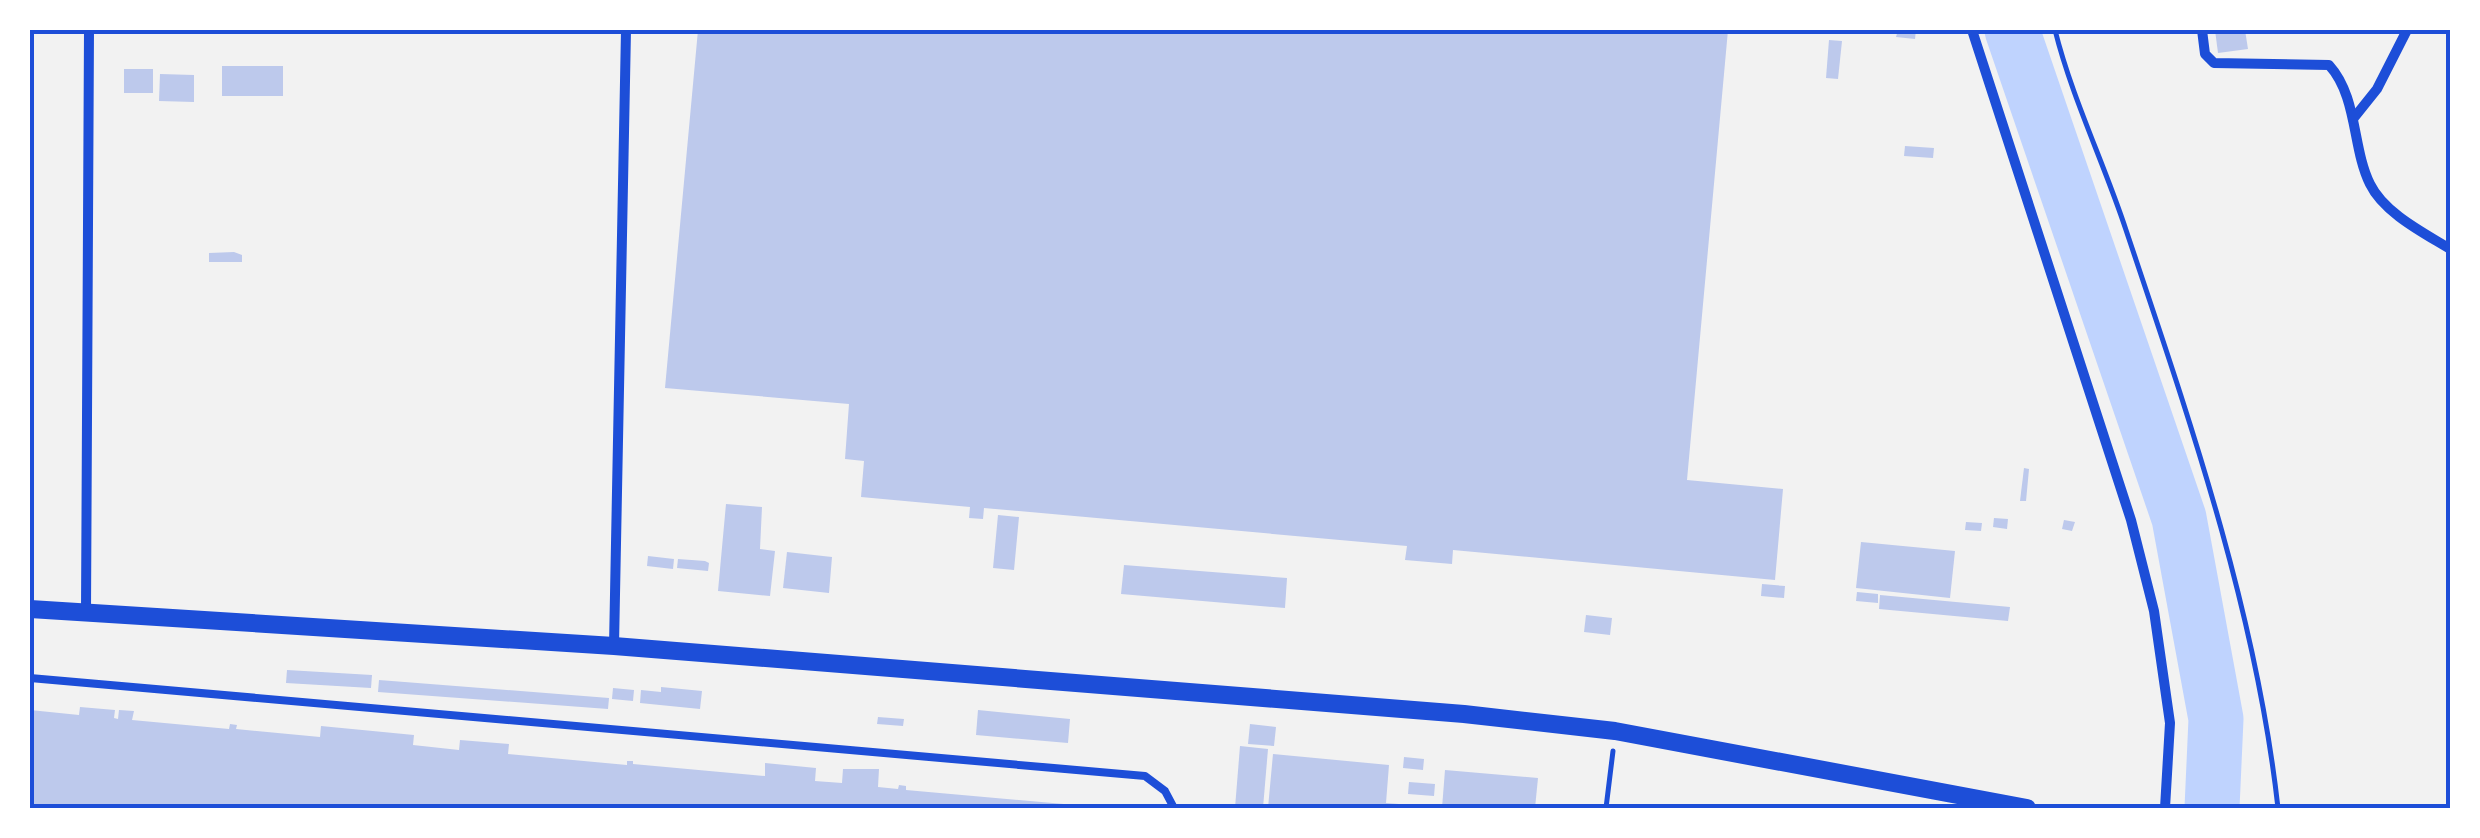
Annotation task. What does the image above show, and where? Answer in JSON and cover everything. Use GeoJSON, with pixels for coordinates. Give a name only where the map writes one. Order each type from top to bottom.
{"type":"FeatureCollection","features":[{"type":"Feature","properties":{"kind":"street"},"geometry":{"type":"LineString","coordinates":[[86,612],[89,30]]}},
{"type":"Feature","properties":{"kind":"street"},"geometry":{"type":"LineString","coordinates":[[614,646],[626,30]]}},
{"type":"Feature","properties":{"kind":"street"},"geometry":{"type":"LineString","coordinates":[[1972,30],[2131,520],[2154,611],[2170,723],[2165,808]]}},
{"type":"Feature","properties":{"kind":"street"},"geometry":{"type":"LineString","coordinates":[[2202,30],[2205,54],[2214,63],[2330,64],[2353,119],[2370,184],[2418,230],[2450,249]]}},
{"type":"Feature","properties":{"kind":"street"},"geometry":{"type":"LineString","coordinates":[[2353,119],[2377,89],[2408,30]]}},
{"type":"Feature","properties":{"kind":"street"},"geometry":{"type":"LineString","coordinates":[[30,609],[614,646],[1444,712],[1615,731],[2027,808]]}},
{"type":"Feature","properties":{"kind":"lane"},"geometry":{"type":"LineString","coordinates":[[30,678],[1145,776],[1165,791],[1174,808]]}},
{"type":"Feature","properties":{"kind":"path"},"geometry":{"type":"LineString","coordinates":[[2055,30],[2131,244],[2229,556],[2269,734],[2278,808]]}},
{"type":"Feature","properties":{"kind":"path"},"geometry":{"type":"LineString","coordinates":[[1606,808],[1615,731]]}},
{"type":"Feature","properties":{"kind":"building"},"geometry":{"type":"Polygon","coordinates":[[[698,30],[1728,30],[1687,480],[1783,489],[1775,580],[1453,550],[1452,564],[1405,560],[1407,546],[984,508],[983,519],[969,518],[970,507],[861,497],[864,461],[845,459],[849,404],[665,388],[698,30]]]}},
{"type":"Feature","properties":{"kind":"building"},"geometry":{"type":"Polygon","coordinates":[[[1898,30],[1916,30],[1915,39],[1896,37],[1898,30]]]}},
{"type":"Feature","properties":{"kind":"building"},"geometry":{"type":"Polygon","coordinates":[[[2215,30],[2245,30],[2248,49],[2218,53],[2215,30]]]}},
{"type":"Feature","properties":{"kind":"building"},"geometry":{"type":"Polygon","coordinates":[[[1829,40],[1842,41],[1838,79],[1826,78],[1829,40]]]}},
{"type":"Feature","properties":{"kind":"building"},"geometry":{"type":"Polygon","coordinates":[[[222,66],[283,66],[283,96],[222,96],[222,66]]]}},
{"type":"Feature","properties":{"kind":"building"},"geometry":{"type":"Polygon","coordinates":[[[124,69],[153,69],[153,93],[124,93],[124,69]]]}},
{"type":"Feature","properties":{"kind":"building"},"geometry":{"type":"Polygon","coordinates":[[[160,74],[194,75],[194,102],[159,101],[160,74]]]}},
{"type":"Feature","properties":{"kind":"building"},"geometry":{"type":"Polygon","coordinates":[[[1905,146],[1934,148],[1933,158],[1904,156],[1905,146]]]}},
{"type":"Feature","properties":{"kind":"building"},"geometry":{"type":"Polygon","coordinates":[[[209,253],[242,255],[242,262],[209,262],[209,253]]]}},
{"type":"Feature","properties":{"kind":"building"},"geometry":{"type":"Polygon","coordinates":[[[2024,468],[2029,469],[2026,501],[2020,501],[2024,468]]]}},
{"type":"Feature","properties":{"kind":"building"},"geometry":{"type":"Polygon","coordinates":[[[726,504],[762,507],[760,549],[775,551],[770,596],[718,591],[726,504]]]}},
{"type":"Feature","properties":{"kind":"building"},"geometry":{"type":"Polygon","coordinates":[[[998,515],[1019,517],[1014,570],[993,568],[998,515]]]}},
{"type":"Feature","properties":{"kind":"building"},"geometry":{"type":"Polygon","coordinates":[[[1994,518],[2008,519],[2007,529],[1993,527],[1994,518]]]}},
{"type":"Feature","properties":{"kind":"building"},"geometry":{"type":"Polygon","coordinates":[[[2064,520],[2075,522],[2072,531],[2062,529],[2064,520]]]}},
{"type":"Feature","properties":{"kind":"building"},"geometry":{"type":"Polygon","coordinates":[[[1966,522],[1982,523],[1981,531],[1965,530],[1966,522]]]}},
{"type":"Feature","properties":{"kind":"building"},"geometry":{"type":"Polygon","coordinates":[[[1861,542],[1955,551],[1950,598],[1856,588],[1861,542]]]}},
{"type":"Feature","properties":{"kind":"building"},"geometry":{"type":"Polygon","coordinates":[[[787,552],[832,557],[829,593],[783,588],[787,552]]]}},
{"type":"Feature","properties":{"kind":"building"},"geometry":{"type":"Polygon","coordinates":[[[648,556],[674,559],[673,569],[647,566],[648,556]]]}},
{"type":"Feature","properties":{"kind":"building"},"geometry":{"type":"Polygon","coordinates":[[[678,559],[705,561],[709,563],[708,571],[677,568],[678,559]]]}},
{"type":"Feature","properties":{"kind":"building"},"geometry":{"type":"Polygon","coordinates":[[[1124,565],[1287,578],[1285,608],[1121,594],[1124,565]]]}},
{"type":"Feature","properties":{"kind":"building"},"geometry":{"type":"Polygon","coordinates":[[[1762,584],[1785,586],[1784,598],[1761,596],[1762,584]]]}},
{"type":"Feature","properties":{"kind":"building"},"geometry":{"type":"Polygon","coordinates":[[[1857,592],[1878,594],[1878,603],[1856,601],[1857,592]]]}},
{"type":"Feature","properties":{"kind":"building"},"geometry":{"type":"Polygon","coordinates":[[[1880,595],[2010,607],[2008,621],[1879,609],[1880,595]]]}},
{"type":"Feature","properties":{"kind":"building"},"geometry":{"type":"Polygon","coordinates":[[[1586,615],[1612,618],[1610,635],[1584,632],[1586,615]]]}},
{"type":"Feature","properties":{"kind":"building"},"geometry":{"type":"Polygon","coordinates":[[[287,670],[372,675],[371,688],[286,683],[287,670]]]}},
{"type":"Feature","properties":{"kind":"building"},"geometry":{"type":"Polygon","coordinates":[[[379,680],[609,698],[608,709],[378,692],[379,680]]]}},
{"type":"Feature","properties":{"kind":"building"},"geometry":{"type":"Polygon","coordinates":[[[661,687],[702,691],[700,709],[640,703],[641,690],[661,692],[661,687]]]}},
{"type":"Feature","properties":{"kind":"building"},"geometry":{"type":"Polygon","coordinates":[[[613,688],[634,690],[633,701],[612,699],[613,688]]]}},
{"type":"Feature","properties":{"kind":"building"},"geometry":{"type":"Polygon","coordinates":[[[80,707],[115,710],[114,718],[118,719],[119,710],[134,711],[132,720],[229,729],[230,724],[237,725],[236,729],[320,737],[321,726],[414,735],[413,745],[459,750],[460,740],[509,744],[508,754],[627,765],[627,761],[633,761],[765,776],[765,763],[816,768],[815,781],[842,783],[843,769],[879,769],[878,787],[898,789],[899,785],[906,786],[906,790],[1075,808],[30,808],[30,710],[79,715],[80,707]]]}},
{"type":"Feature","properties":{"kind":"building"},"geometry":{"type":"Polygon","coordinates":[[[978,710],[1070,719],[1068,743],[976,735],[978,710]]]}},
{"type":"Feature","properties":{"kind":"building"},"geometry":{"type":"Polygon","coordinates":[[[878,717],[904,719],[903,726],[877,724],[878,717]]]}},
{"type":"Feature","properties":{"kind":"building"},"geometry":{"type":"Polygon","coordinates":[[[1250,724],[1276,727],[1274,746],[1248,744],[1250,724]]]}},
{"type":"Feature","properties":{"kind":"building"},"geometry":{"type":"Polygon","coordinates":[[[1240,746],[1268,749],[1263,808],[1235,808],[1240,746]]]}},
{"type":"Feature","properties":{"kind":"building"},"geometry":{"type":"Polygon","coordinates":[[[1273,754],[1389,765],[1386,803],[1412,808],[1268,808],[1273,754]]]}},
{"type":"Feature","properties":{"kind":"building"},"geometry":{"type":"Polygon","coordinates":[[[1404,757],[1424,759],[1423,770],[1403,768],[1404,757]]]}},
{"type":"Feature","properties":{"kind":"building"},"geometry":{"type":"Polygon","coordinates":[[[1445,770],[1538,778],[1535,808],[1442,808],[1445,770]]]}},
{"type":"Feature","properties":{"kind":"building"},"geometry":{"type":"Polygon","coordinates":[[[1409,782],[1435,784],[1434,796],[1408,794],[1409,782]]]}},
{"type":"Feature","properties":{"kind":"waterway"},"geometry":{"type":"LineString","coordinates":[[2012,30],[2179,518],[2216,719],[2212,808]]}}]}
